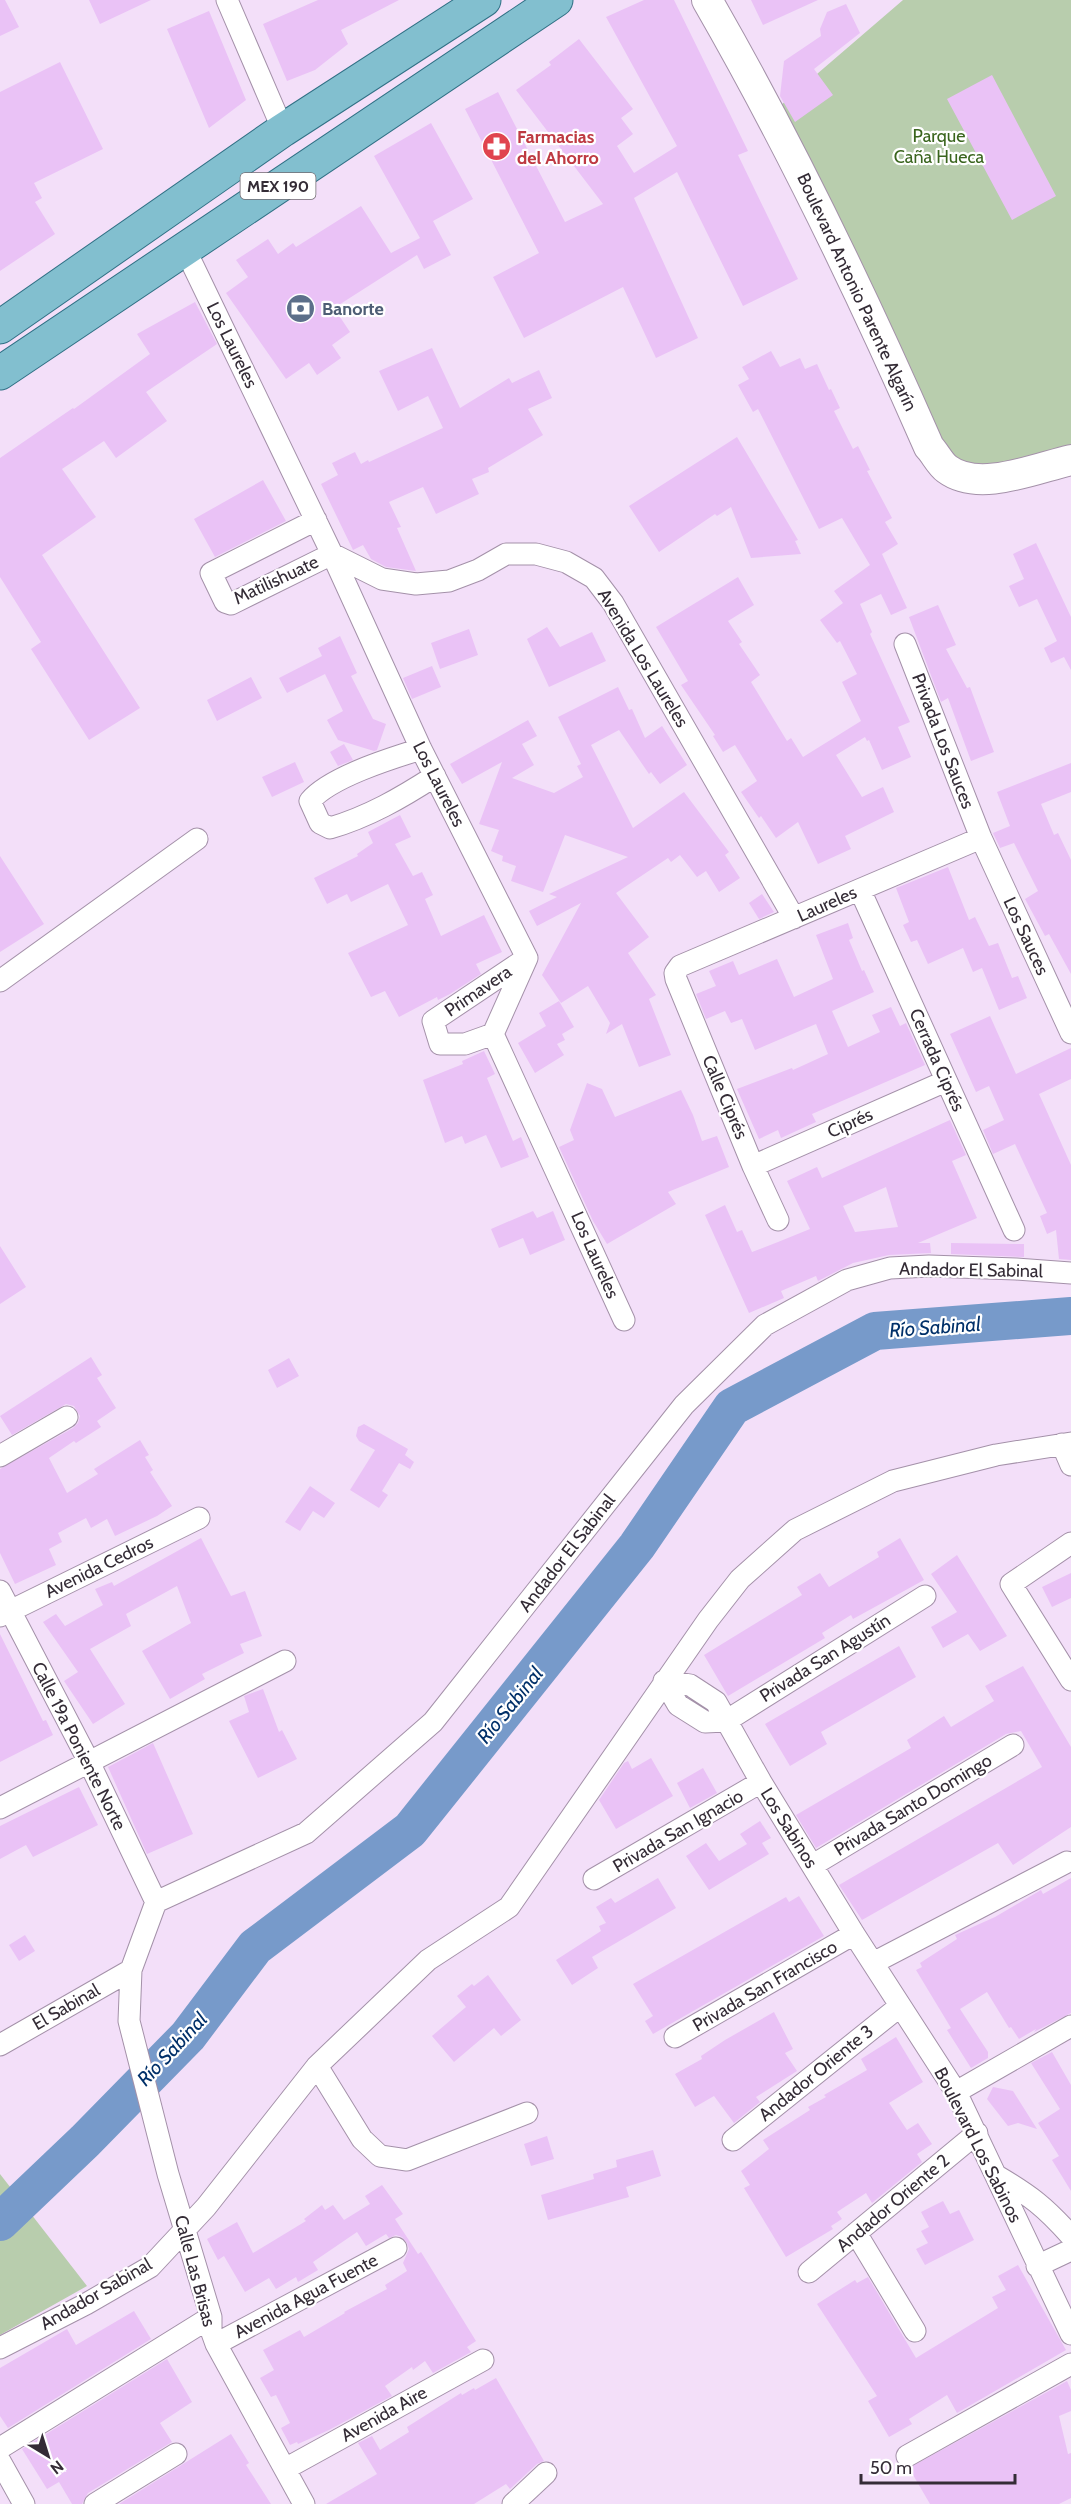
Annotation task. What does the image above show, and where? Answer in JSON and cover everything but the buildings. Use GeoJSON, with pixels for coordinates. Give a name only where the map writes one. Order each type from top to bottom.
{"type":"FeatureCollection","features":[{"type":"Feature","properties":{"kind":"main road","name":"MEX 190"},"geometry":{"type":"LineString","coordinates":[[0,327],[283,130],[484,0]]}},
{"type":"Feature","properties":{"kind":"main road","name":"MEX 190"},"geometry":{"type":"LineString","coordinates":[[0,373],[556,0]]}},
{"type":"Feature","properties":{"kind":"main road","name":"Boulevard Antonio Parente Algarín"},"geometry":{"type":"LineString","coordinates":[[707,0],[752,76],[832,235],[929,447],[947,469],[972,480],[1003,477],[1071,460]]}},
{"type":"Feature","properties":{"kind":"street"},"geometry":{"type":"LineString","coordinates":[[227,0],[283,130]]}},
{"type":"Feature","properties":{"kind":"street","name":"Los Laureles"},"geometry":{"type":"LineString","coordinates":[[185,249],[316,520],[421,749],[527,958]]}},
{"type":"Feature","properties":{"kind":"street","name":"Matilishuate"},"geometry":{"type":"LineString","coordinates":[[316,520],[215,569],[211,573],[211,578],[225,602],[231,604],[332,554]]}},
{"type":"Feature","properties":{"kind":"street","name":"Avenida Los Laureles"},"geometry":{"type":"LineString","coordinates":[[332,554],[382,579],[416,584],[449,581],[478,570],[506,554],[536,554],[556,559],[594,578],[613,603],[795,918]]}},
{"type":"Feature","properties":{"kind":"street","name":"Privada Los Sauces"},"geometry":{"type":"LineString","coordinates":[[905,644],[981,838]]}},
{"type":"Feature","properties":{"kind":"street"},"geometry":{"type":"LineString","coordinates":[[421,749],[384,761],[337,782],[314,797],[310,801],[320,823],[330,828],[356,821],[397,801],[435,776]]}},
{"type":"Feature","properties":{"kind":"street"},"geometry":{"type":"LineString","coordinates":[[0,981],[197,838]]}},
{"type":"Feature","properties":{"kind":"street","name":"Laureles"},"geometry":{"type":"LineString","coordinates":[[675,973],[680,966],[981,838]]}},
{"type":"Feature","properties":{"kind":"street","name":"Los Sauces"},"geometry":{"type":"LineString","coordinates":[[981,838],[1071,1033]]}},
{"type":"Feature","properties":{"kind":"street","name":"Cerrada Ciprés"},"geometry":{"type":"LineString","coordinates":[[860,890],[1014,1230]]}},
{"type":"Feature","properties":{"kind":"street"},"geometry":{"type":"LineString","coordinates":[[493,1034],[527,958]]}},
{"type":"Feature","properties":{"kind":"street","name":"Primavera"},"geometry":{"type":"LineString","coordinates":[[493,1034],[465,1044],[440,1044],[433,1021],[527,958]]}},
{"type":"Feature","properties":{"kind":"street","name":"Calle Ciprés"},"geometry":{"type":"LineString","coordinates":[[675,973],[753,1166],[778,1220]]}},
{"type":"Feature","properties":{"kind":"street","name":"Los Laureles"},"geometry":{"type":"LineString","coordinates":[[493,1034],[624,1320]]}},
{"type":"Feature","properties":{"kind":"street","name":"Ciprés"},"geometry":{"type":"LineString","coordinates":[[753,1166],[946,1081]]}},
{"type":"Feature","properties":{"kind":"street","name":"Andador El Sabinal"},"geometry":{"type":"LineString","coordinates":[[156,1902],[306,1833],[433,1722],[684,1404],[765,1325],[847,1280],[890,1268],[929,1266],[1005,1268],[1071,1273]]}},
{"type":"Feature","properties":{"kind":"street"},"geometry":{"type":"LineString","coordinates":[[0,1456],[67,1417]]}},
{"type":"Feature","properties":{"kind":"street"},"geometry":{"type":"LineString","coordinates":[[1067,1443],[1071,1466]]}},
{"type":"Feature","properties":{"kind":"street","name":"Andador Sabinal"},"geometry":{"type":"LineString","coordinates":[[0,2348],[86,2304],[150,2266],[185,2231],[317,2066],[428,1960],[509,1907],[664,1681],[740,1579],[795,1530],[893,1481],[996,1455],[1067,1443]]}},
{"type":"Feature","properties":{"kind":"street","name":"Avenida Cedros"},"geometry":{"type":"LineString","coordinates":[[5,1613],[199,1518]]}},
{"type":"Feature","properties":{"kind":"street"},"geometry":{"type":"LineString","coordinates":[[1071,1543],[1011,1584],[1071,1680]]}},
{"type":"Feature","properties":{"kind":"street","name":"Calle 19a Poniente Norte"},"geometry":{"type":"LineString","coordinates":[[0,1591],[5,1613],[89,1762],[156,1902]]}},
{"type":"Feature","properties":{"kind":"street","name":"Privada San Agustín"},"geometry":{"type":"LineString","coordinates":[[726,1721],[925,1596]]}},
{"type":"Feature","properties":{"kind":"street"},"geometry":{"type":"LineString","coordinates":[[0,1808],[285,1661]]}},
{"type":"Feature","properties":{"kind":"street","name":"Los Sabinos"},"geometry":{"type":"LineString","coordinates":[[664,1681],[690,1685],[716,1702],[761,1782],[873,1963]]}},
{"type":"Feature","properties":{"kind":"street","name":"Privada Santo Domingo"},"geometry":{"type":"LineString","coordinates":[[813,1865],[1013,1745]]}},
{"type":"Feature","properties":{"kind":"street","name":"Privada San Ignacio"},"geometry":{"type":"LineString","coordinates":[[594,1879],[761,1782]]}},
{"type":"Feature","properties":{"kind":"street"},"geometry":{"type":"LineString","coordinates":[[873,1963],[1067,1862]]}},
{"type":"Feature","properties":{"kind":"street"},"geometry":{"type":"LineString","coordinates":[[131,1970],[156,1902]]}},
{"type":"Feature","properties":{"kind":"street","name":"Privada San Francisco"},"geometry":{"type":"LineString","coordinates":[[675,2037],[854,1934]]}},
{"type":"Feature","properties":{"kind":"street","name":"Boulevard Los Sabinos"},"geometry":{"type":"LineString","coordinates":[[873,1963],[899,2007],[956,2092],[1071,2334]]}},
{"type":"Feature","properties":{"kind":"street","name":"Calle Las Brisas"},"geometry":{"type":"LineString","coordinates":[[131,1970],[129,2022],[168,2174],[211,2317],[211,2330],[216,2344],[304,2504]]}},
{"type":"Feature","properties":{"kind":"street","name":"El Sabinal"},"geometry":{"type":"LineString","coordinates":[[0,2044],[131,1970]]}},
{"type":"Feature","properties":{"kind":"street","name":"Andador Oriente 3"},"geometry":{"type":"LineString","coordinates":[[733,2140],[899,2007]]}},
{"type":"Feature","properties":{"kind":"street"},"geometry":{"type":"LineString","coordinates":[[956,2092],[1071,2026]]}},
{"type":"Feature","properties":{"kind":"street"},"geometry":{"type":"LineString","coordinates":[[317,2066],[362,2139],[380,2157],[407,2160],[527,2113]]}},
{"type":"Feature","properties":{"kind":"street","name":"Andador Oriente 2"},"geometry":{"type":"LineString","coordinates":[[809,2272],[977,2133]]}},
{"type":"Feature","properties":{"kind":"street"},"geometry":{"type":"LineString","coordinates":[[997,2176],[1029,2195],[1046,2209],[1071,2236]]}},
{"type":"Feature","properties":{"kind":"street"},"geometry":{"type":"LineString","coordinates":[[856,2234],[915,2331]]}},
{"type":"Feature","properties":{"kind":"street","name":"Avenida Agua Fuente"},"geometry":{"type":"LineString","coordinates":[[216,2344],[396,2248]]}},
{"type":"Feature","properties":{"kind":"street"},"geometry":{"type":"LineString","coordinates":[[1037,2266],[1071,2250]]}},
{"type":"Feature","properties":{"kind":"street"},"geometry":{"type":"LineString","coordinates":[[0,2448],[211,2317]]}},
{"type":"Feature","properties":{"kind":"street","name":"Avenida Aire"},"geometry":{"type":"LineString","coordinates":[[285,2469],[483,2360]]}},
{"type":"Feature","properties":{"kind":"street"},"geometry":{"type":"LineString","coordinates":[[907,2456],[1071,2364]]}},
{"type":"Feature","properties":{"kind":"street"},"geometry":{"type":"LineString","coordinates":[[95,2504],[176,2454]]}},
{"type":"Feature","properties":{"kind":"street"},"geometry":{"type":"LineString","coordinates":[[0,2461],[24,2504]]}},
{"type":"Feature","properties":{"kind":"street"},"geometry":{"type":"LineString","coordinates":[[513,2504],[546,2473]]}},
{"type":"Feature","properties":{"kind":"green space","name":"Parque Caña Hueca"},"geometry":{"type":"Polygon","coordinates":[[[903,0],[1071,0],[1071,453],[977,474],[940,445],[774,111],[903,0]]]}},
{"type":"Feature","properties":{"kind":"green space"},"geometry":{"type":"Polygon","coordinates":[[[0,2174],[87,2286],[0,2335],[0,2174]]]}},
{"type":"Feature","properties":{"kind":"waterway","name":"Río Sabinal"},"geometry":{"type":"LineString","coordinates":[[0,2222],[85,2141],[188,2036],[255,1947],[410,1830],[637,1546],[732,1407],[875,1331],[1071,1316]]}},
{"type":"Feature","properties":{"kind":"place","name":"Farmacias del Ahorro"},"geometry":{"type":"Point","coordinates":[496,147]}},
{"type":"Feature","properties":{"kind":"place","name":"Banorte"},"geometry":{"type":"Point","coordinates":[301,309]}}]}
